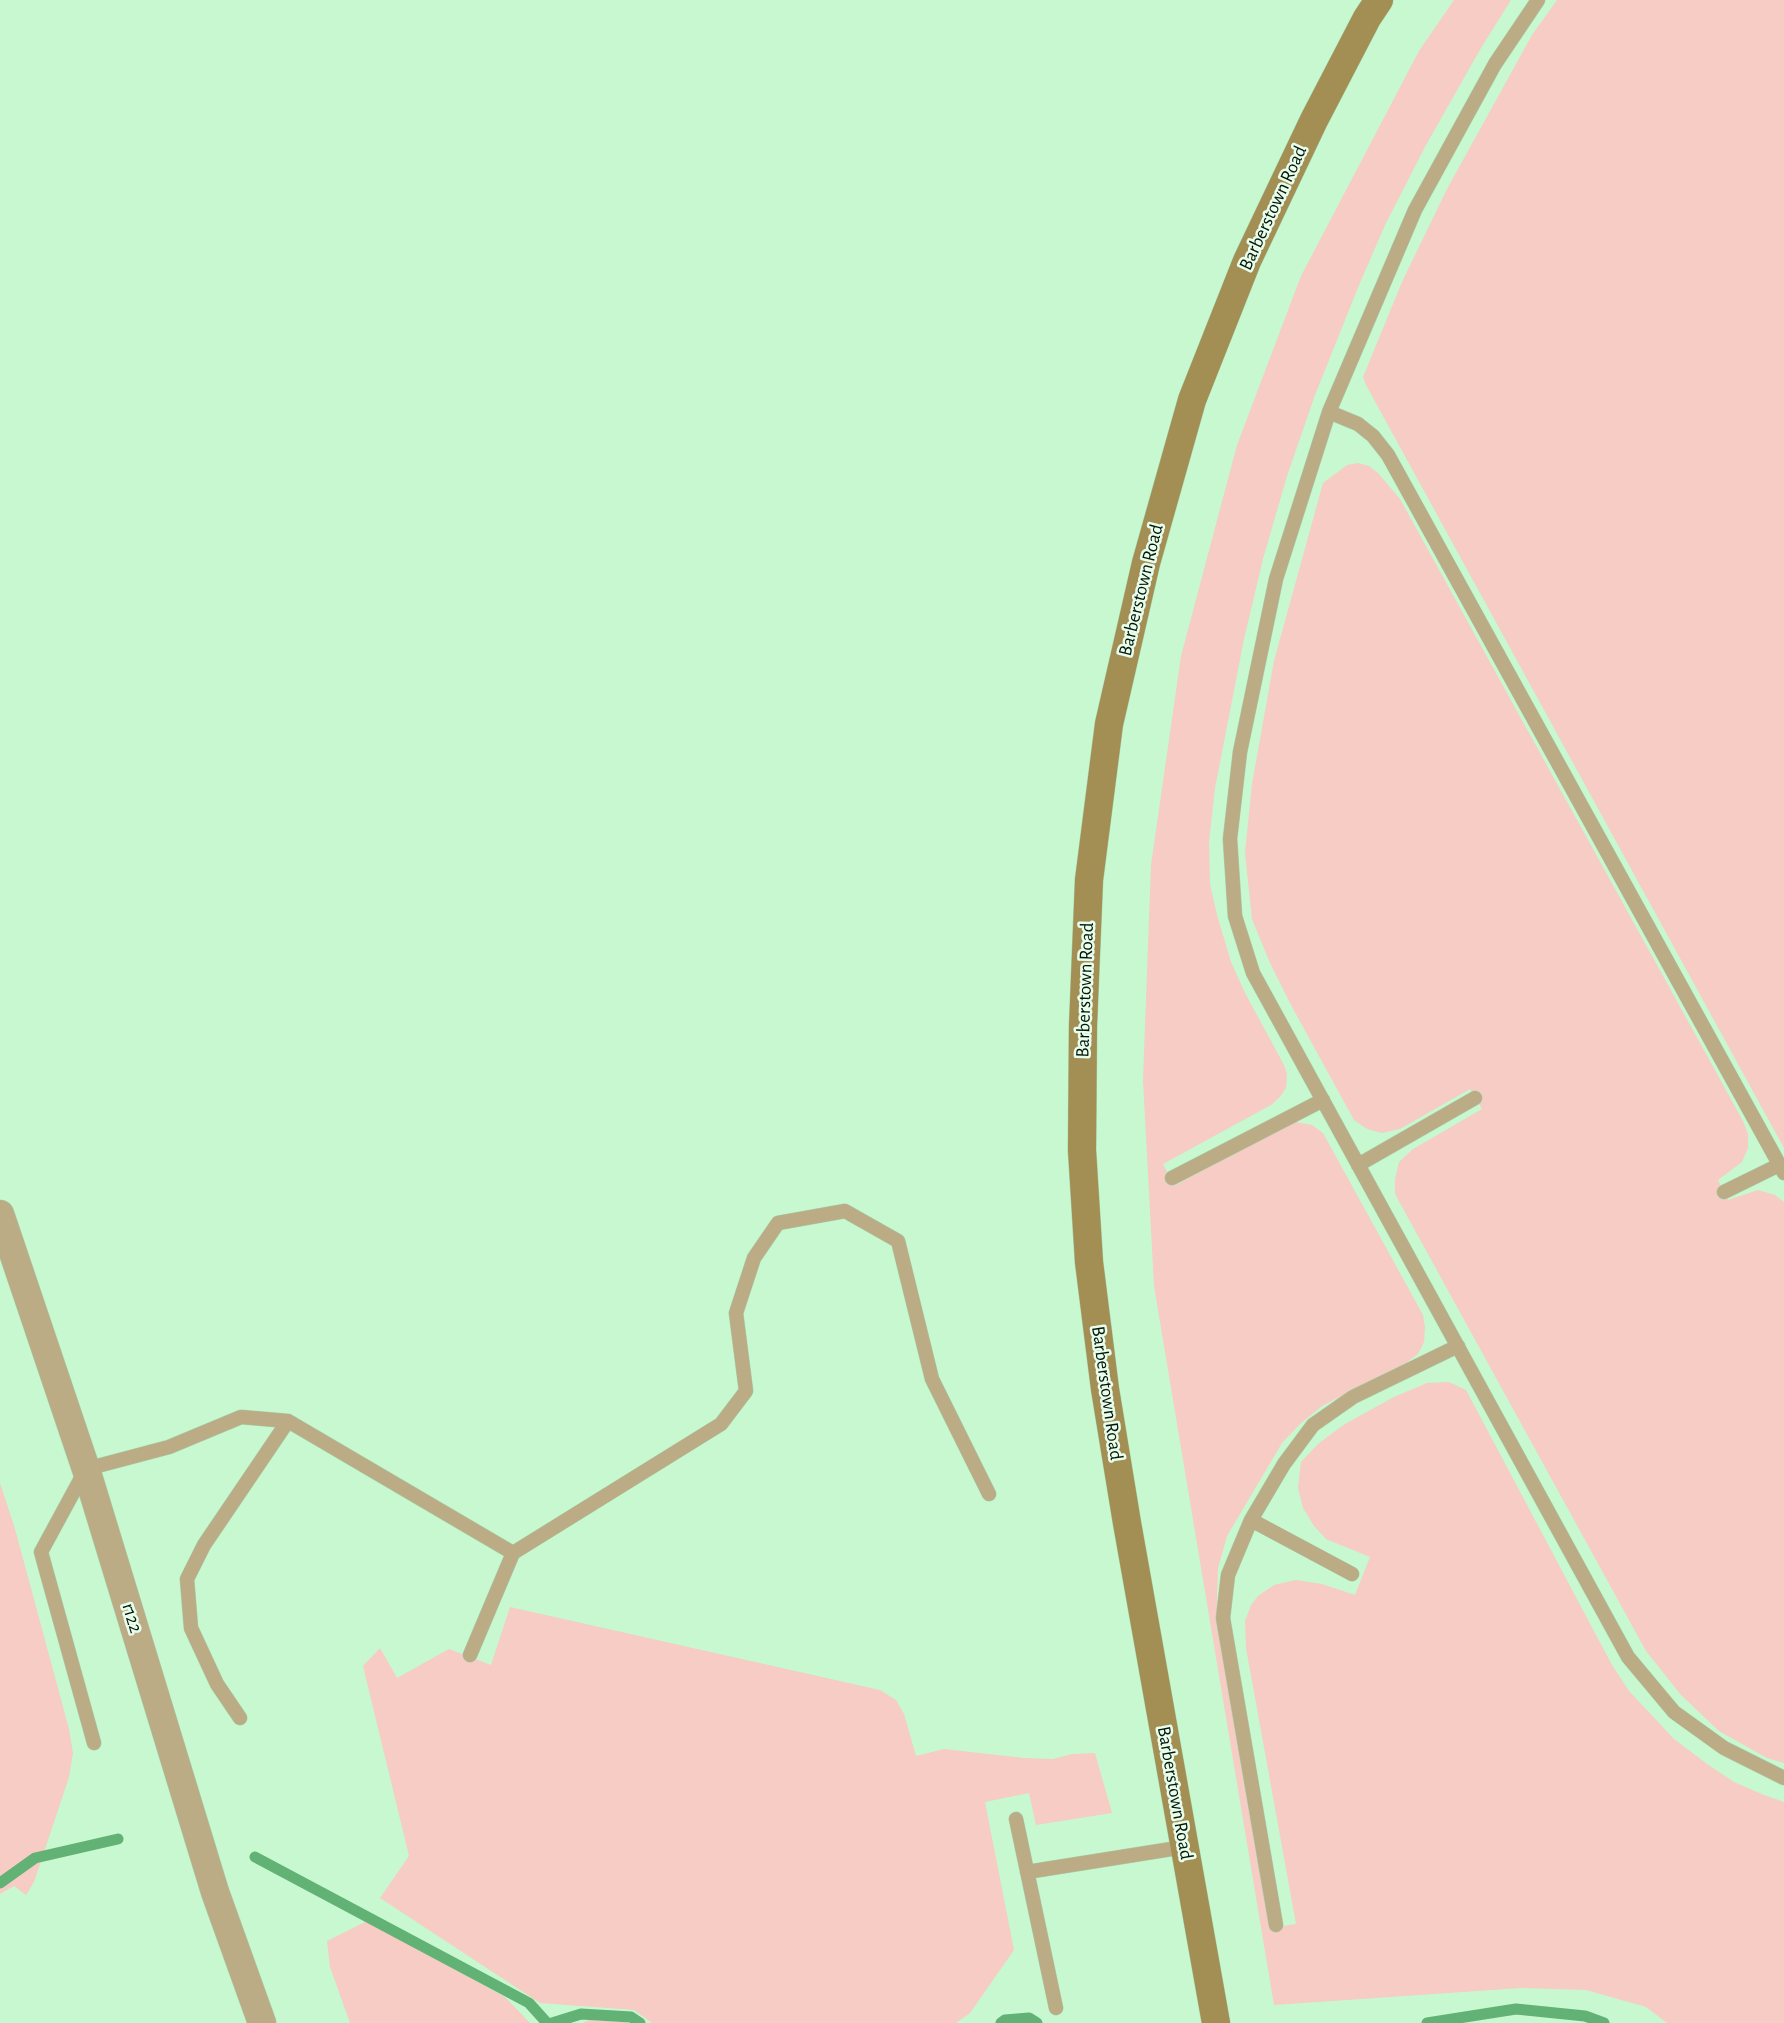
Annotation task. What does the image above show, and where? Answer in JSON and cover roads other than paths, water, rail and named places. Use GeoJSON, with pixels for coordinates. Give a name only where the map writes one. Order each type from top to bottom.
{"type":"FeatureCollection","features":[{"type":"Feature","properties":{"kind":"main road","name":"Barberstown Road"},"geometry":{"type":"LineString","coordinates":[[1216,2023],[1124,1504],[1089,1262],[1082,1140],[1083,1026],[1089,880],[1109,724],[1146,563],[1192,400],[1247,261],[1314,120],[1367,18],[1379,0]]}},
{"type":"Feature","properties":{"kind":"street","name":"r122"},"geometry":{"type":"LineString","coordinates":[[0,1214],[86,1470],[215,1892],[262,2023]]}},
{"type":"Feature","properties":{"kind":"lane"},"geometry":{"type":"LineString","coordinates":[[1538,0],[1495,64],[1415,210],[1329,412],[1276,579],[1240,752],[1230,839],[1235,916],[1253,973],[1628,1657],[1674,1712],[1724,1748],[1784,1778]]}},
{"type":"Feature","properties":{"kind":"lane"},"geometry":{"type":"LineString","coordinates":[[1329,412],[1358,424],[1373,436],[1388,455],[1782,1169],[1724,1192]]}},
{"type":"Feature","properties":{"kind":"lane"},"geometry":{"type":"LineString","coordinates":[[1358,1165],[1475,1098]]}},
{"type":"Feature","properties":{"kind":"lane"},"geometry":{"type":"LineString","coordinates":[[1172,1178],[1323,1100]]}},
{"type":"Feature","properties":{"kind":"lane"},"geometry":{"type":"LineString","coordinates":[[470,1655],[513,1553],[721,1424],[746,1391],[736,1312],[754,1258],[778,1223],[845,1211],[898,1241],[932,1379],[989,1494]]}},
{"type":"Feature","properties":{"kind":"lane"},"geometry":{"type":"LineString","coordinates":[[1276,1926],[1223,1618],[1228,1575],[1251,1520],[1284,1464],[1313,1424],[1354,1397],[1458,1346]]}},
{"type":"Feature","properties":{"kind":"lane"},"geometry":{"type":"LineString","coordinates":[[94,1743],[41,1552],[86,1470],[169,1447],[241,1417],[288,1421],[513,1553]]}},
{"type":"Feature","properties":{"kind":"lane"},"geometry":{"type":"LineString","coordinates":[[240,1718],[217,1684],[191,1628],[187,1579],[204,1544],[288,1421]]}},
{"type":"Feature","properties":{"kind":"lane"},"geometry":{"type":"LineString","coordinates":[[1251,1520],[1352,1574]]}},
{"type":"Feature","properties":{"kind":"lane"},"geometry":{"type":"LineString","coordinates":[[1016,1819],[1056,2008]]}},
{"type":"Feature","properties":{"kind":"lane"},"geometry":{"type":"LineString","coordinates":[[1027,1872],[1184,1847]]}},
{"type":"Feature","properties":{"kind":"waterway"},"geometry":{"type":"LineString","coordinates":[[0,1883],[35,1858],[118,1839]]}},
{"type":"Feature","properties":{"kind":"waterway"},"geometry":{"type":"LineString","coordinates":[[255,1857],[529,2003],[547,2023]]}},
{"type":"Feature","properties":{"kind":"waterway"},"geometry":{"type":"LineString","coordinates":[[1427,2023],[1516,2009],[1585,2016],[1604,2023]]}},
{"type":"Feature","properties":{"kind":"waterway"},"geometry":{"type":"LineString","coordinates":[[552,2023],[581,2014],[631,2017],[640,2023]]}},
{"type":"Feature","properties":{"kind":"waterway"},"geometry":{"type":"LineString","coordinates":[[1001,2023],[1005,2020],[1029,2018],[1037,2023]]}}]}
